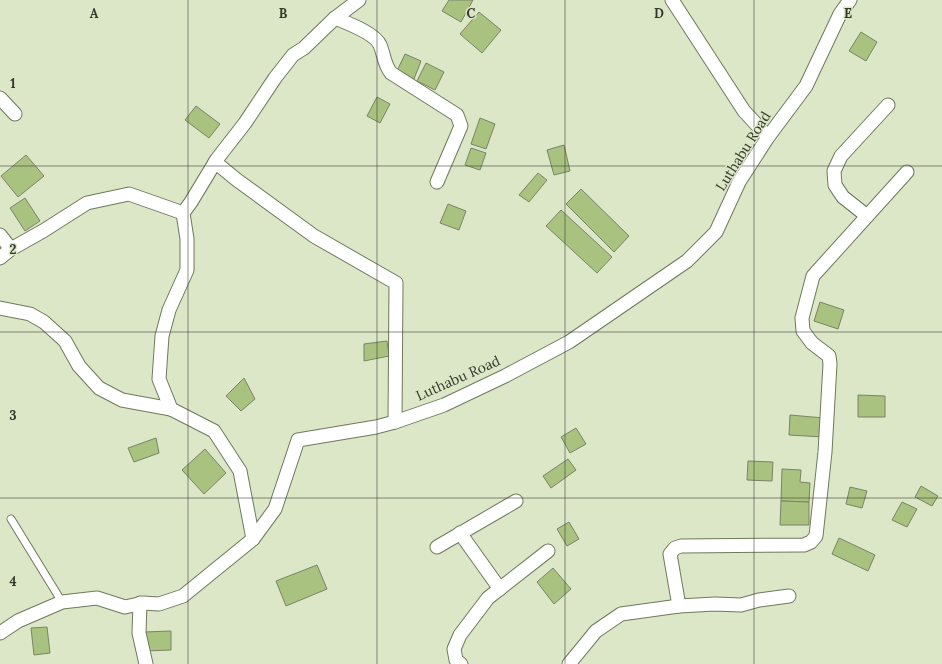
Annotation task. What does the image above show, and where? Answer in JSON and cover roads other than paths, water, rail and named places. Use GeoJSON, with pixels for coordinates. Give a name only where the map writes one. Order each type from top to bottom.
{"type":"FeatureCollection","features":[{"type":"Feature","properties":{"kind":"street"},"geometry":{"type":"LineString","coordinates":[[172,409],[159,379],[162,336],[169,310],[187,270],[187,239],[183,213],[215,162],[245,124],[275,78],[293,55],[304,48],[336,18],[359,0]]}},
{"type":"Feature","properties":{"kind":"street"},"geometry":{"type":"LineString","coordinates":[[672,0],[744,111],[768,137]]}},
{"type":"Feature","properties":{"kind":"street","name":"Luthabu Road"},"geometry":{"type":"LineString","coordinates":[[0,633],[18,620],[62,602],[97,598],[125,607],[140,603],[159,604],[183,596],[253,539],[275,509],[298,440],[376,427],[444,405],[505,376],[569,342],[687,261],[716,232],[739,182],[768,137],[806,86],[840,14],[850,0]]}},
{"type":"Feature","properties":{"kind":"street"},"geometry":{"type":"LineString","coordinates":[[336,18],[376,38],[384,55],[386,68],[391,73],[457,115],[461,126],[437,182]]}},
{"type":"Feature","properties":{"kind":"street"},"geometry":{"type":"LineString","coordinates":[[0,98],[15,114]]}},
{"type":"Feature","properties":{"kind":"street"},"geometry":{"type":"LineString","coordinates":[[867,216],[842,197],[835,185],[834,171],[841,156],[888,105]]}},
{"type":"Feature","properties":{"kind":"street"},"geometry":{"type":"LineString","coordinates":[[215,162],[237,180],[314,236],[396,283],[395,422]]}},
{"type":"Feature","properties":{"kind":"street"},"geometry":{"type":"LineString","coordinates":[[679,606],[670,554],[675,548],[681,546],[804,545],[811,542],[816,536],[825,452],[830,364],[829,356],[812,343],[803,331],[802,318],[813,276],[907,172]]}},
{"type":"Feature","properties":{"kind":"street"},"geometry":{"type":"LineString","coordinates":[[0,258],[11,249],[87,203],[129,194],[183,213]]}},
{"type":"Feature","properties":{"kind":"street"},"geometry":{"type":"LineString","coordinates":[[0,235],[11,249]]}},
{"type":"Feature","properties":{"kind":"street"},"geometry":{"type":"LineString","coordinates":[[0,308],[30,314],[44,322],[65,342],[79,366],[99,388],[122,400],[172,409],[214,431],[240,471],[253,539]]}},
{"type":"Feature","properties":{"kind":"street"},"geometry":{"type":"LineString","coordinates":[[437,547],[516,501]]}},
{"type":"Feature","properties":{"kind":"street"},"geometry":{"type":"LineString","coordinates":[[460,533],[500,589]]}},
{"type":"Feature","properties":{"kind":"street"},"geometry":{"type":"LineString","coordinates":[[461,664],[456,660],[454,649],[460,635],[488,598],[548,552]]}},
{"type":"Feature","properties":{"kind":"street"},"geometry":{"type":"LineString","coordinates":[[569,664],[596,631],[621,614],[679,606],[715,604],[741,605],[759,600],[789,596]]}},
{"type":"Feature","properties":{"kind":"street"},"geometry":{"type":"LineString","coordinates":[[140,603],[139,633],[146,664]]}},
{"type":"Feature","properties":{"kind":"lane"},"geometry":{"type":"LineString","coordinates":[[11,519],[62,602]]}}]}
